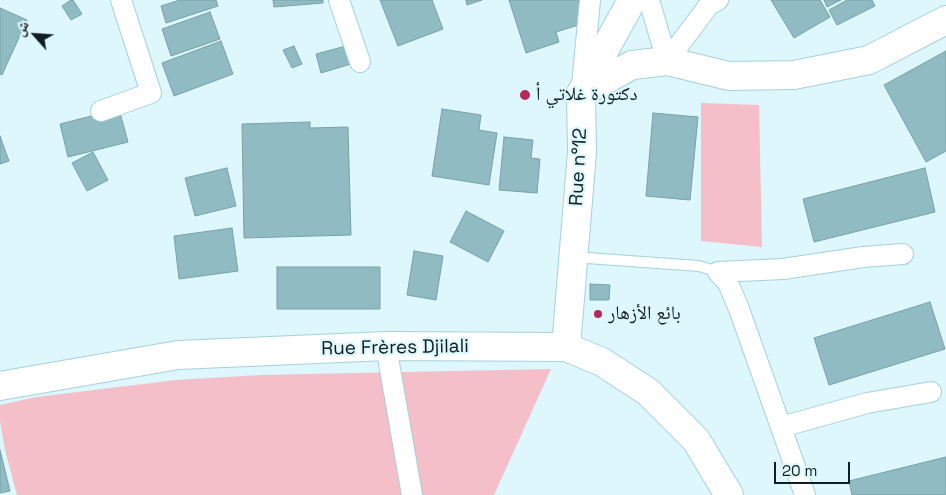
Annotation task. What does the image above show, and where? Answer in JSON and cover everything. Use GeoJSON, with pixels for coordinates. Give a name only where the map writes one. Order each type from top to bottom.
{"type":"FeatureCollection","features":[{"type":"Feature","properties":{"kind":"main road","name":"Rue n°12"},"geometry":{"type":"LineString","coordinates":[[566,347],[582,152],[581,93],[632,0]]}},
{"type":"Feature","properties":{"kind":"main road"},"geometry":{"type":"LineString","coordinates":[[581,93],[632,64],[667,61],[729,76],[794,75],[869,60],[946,20]]}},
{"type":"Feature","properties":{"kind":"main road","name":"Rue Frères Djilali"},"geometry":{"type":"LineString","coordinates":[[0,386],[178,355],[386,346],[566,347],[602,362],[648,392],[696,440],[729,495]]}},
{"type":"Feature","properties":{"kind":"street"},"geometry":{"type":"LineString","coordinates":[[101,111],[152,93],[121,0]]}},
{"type":"Feature","properties":{"kind":"street"},"geometry":{"type":"LineString","coordinates":[[339,0],[360,62]]}},
{"type":"Feature","properties":{"kind":"street"},"geometry":{"type":"LineString","coordinates":[[581,93],[590,0]]}},
{"type":"Feature","properties":{"kind":"street"},"geometry":{"type":"LineString","coordinates":[[649,0],[667,61]]}},
{"type":"Feature","properties":{"kind":"street"},"geometry":{"type":"LineString","coordinates":[[667,61],[709,5],[718,0]]}},
{"type":"Feature","properties":{"kind":"street"},"geometry":{"type":"LineString","coordinates":[[718,272],[783,269],[863,257],[903,254]]}},
{"type":"Feature","properties":{"kind":"street"},"geometry":{"type":"LineString","coordinates":[[718,272],[728,284],[739,309],[805,495]]}},
{"type":"Feature","properties":{"kind":"street"},"geometry":{"type":"LineString","coordinates":[[386,346],[412,495]]}},
{"type":"Feature","properties":{"kind":"street"},"geometry":{"type":"LineString","coordinates":[[780,427],[867,403],[931,392]]}},
{"type":"Feature","properties":{"kind":"lane"},"geometry":{"type":"LineString","coordinates":[[573,257],[699,266],[718,272]]}},
{"type":"Feature","properties":{"kind":"shaded area"},"geometry":{"type":"Polygon","coordinates":[[[701,103],[759,105],[762,247],[701,241],[701,103]]]}},
{"type":"Feature","properties":{"kind":"shaded area"},"geometry":{"type":"Polygon","coordinates":[[[551,369],[494,495],[17,495],[5,450],[0,421],[0,405],[36,397],[176,380],[260,375],[551,369]]]}},
{"type":"Feature","properties":{"kind":"building"},"geometry":{"type":"Polygon","coordinates":[[[73,0],[82,14],[71,20],[62,6],[73,0]]]}},
{"type":"Feature","properties":{"kind":"building"},"geometry":{"type":"Polygon","coordinates":[[[180,0],[216,0],[218,6],[166,23],[161,6],[180,0]]]}},
{"type":"Feature","properties":{"kind":"building"},"geometry":{"type":"Polygon","coordinates":[[[273,0],[323,0],[323,3],[274,7],[273,0]]]}},
{"type":"Feature","properties":{"kind":"building"},"geometry":{"type":"Polygon","coordinates":[[[380,0],[432,0],[443,29],[398,46],[380,0]]]}},
{"type":"Feature","properties":{"kind":"building"},"geometry":{"type":"Polygon","coordinates":[[[466,0],[482,0],[467,5],[466,0]]]}},
{"type":"Feature","properties":{"kind":"building"},"geometry":{"type":"Polygon","coordinates":[[[509,0],[578,0],[585,23],[556,32],[559,42],[526,53],[509,0]]]}},
{"type":"Feature","properties":{"kind":"building"},"geometry":{"type":"Polygon","coordinates":[[[771,0],[820,0],[830,17],[794,38],[771,0]]]}},
{"type":"Feature","properties":{"kind":"building"},"geometry":{"type":"Polygon","coordinates":[[[824,0],[841,0],[827,7],[824,0]]]}},
{"type":"Feature","properties":{"kind":"building"},"geometry":{"type":"Polygon","coordinates":[[[847,0],[872,0],[875,6],[837,25],[829,10],[847,0]]]}},
{"type":"Feature","properties":{"kind":"building"},"geometry":{"type":"Polygon","coordinates":[[[0,8],[27,20],[2,75],[0,74],[0,8]]]}},
{"type":"Feature","properties":{"kind":"building"},"geometry":{"type":"Polygon","coordinates":[[[210,12],[220,39],[171,56],[162,29],[210,12]]]}},
{"type":"Feature","properties":{"kind":"building"},"geometry":{"type":"Polygon","coordinates":[[[221,41],[233,74],[174,96],[162,63],[221,41]]]}},
{"type":"Feature","properties":{"kind":"building"},"geometry":{"type":"Polygon","coordinates":[[[294,46],[302,64],[292,68],[283,50],[294,46]]]}},
{"type":"Feature","properties":{"kind":"building"},"geometry":{"type":"Polygon","coordinates":[[[346,46],[351,64],[321,73],[316,54],[346,46]]]}},
{"type":"Feature","properties":{"kind":"building"},"geometry":{"type":"Polygon","coordinates":[[[946,51],[946,151],[926,162],[884,85],[946,51]]]}},
{"type":"Feature","properties":{"kind":"building"},"geometry":{"type":"Polygon","coordinates":[[[119,109],[128,142],[68,157],[60,124],[119,109]]]}},
{"type":"Feature","properties":{"kind":"building"},"geometry":{"type":"Polygon","coordinates":[[[442,109],[481,115],[479,130],[497,133],[489,185],[432,176],[442,109]]]}},
{"type":"Feature","properties":{"kind":"building"},"geometry":{"type":"Polygon","coordinates":[[[653,113],[698,117],[690,200],[646,196],[653,113]]]}},
{"type":"Feature","properties":{"kind":"building"},"geometry":{"type":"Polygon","coordinates":[[[310,122],[310,128],[348,127],[351,235],[244,238],[242,124],[310,122]]]}},
{"type":"Feature","properties":{"kind":"building"},"geometry":{"type":"Polygon","coordinates":[[[0,136],[9,161],[0,164],[0,136]]]}},
{"type":"Feature","properties":{"kind":"building"},"geometry":{"type":"Polygon","coordinates":[[[504,137],[533,140],[531,158],[540,159],[537,193],[499,190],[504,137]]]}},
{"type":"Feature","properties":{"kind":"building"},"geometry":{"type":"Polygon","coordinates":[[[93,152],[108,180],[87,191],[72,163],[93,152]]]}},
{"type":"Feature","properties":{"kind":"building"},"geometry":{"type":"Polygon","coordinates":[[[227,168],[236,206],[195,216],[185,178],[227,168]]]}},
{"type":"Feature","properties":{"kind":"building"},"geometry":{"type":"Polygon","coordinates":[[[925,168],[935,212],[814,242],[803,199],[925,168]]]}},
{"type":"Feature","properties":{"kind":"building"},"geometry":{"type":"Polygon","coordinates":[[[466,211],[504,231],[488,262],[450,242],[466,211]]]}},
{"type":"Feature","properties":{"kind":"building"},"geometry":{"type":"Polygon","coordinates":[[[232,228],[238,271],[179,279],[174,236],[232,228]]]}},
{"type":"Feature","properties":{"kind":"building"},"geometry":{"type":"Polygon","coordinates":[[[414,251],[443,256],[436,300],[407,295],[414,251]]]}},
{"type":"Feature","properties":{"kind":"building"},"geometry":{"type":"Polygon","coordinates":[[[277,267],[380,267],[380,309],[277,309],[277,267]]]}},
{"type":"Feature","properties":{"kind":"building"},"geometry":{"type":"Polygon","coordinates":[[[590,284],[610,285],[609,300],[590,300],[590,284]]]}},
{"type":"Feature","properties":{"kind":"building"},"geometry":{"type":"Polygon","coordinates":[[[930,302],[945,349],[829,385],[814,338],[930,302]]]}},
{"type":"Feature","properties":{"kind":"building"},"geometry":{"type":"Polygon","coordinates":[[[0,450],[10,491],[0,493],[0,450]]]}},
{"type":"Feature","properties":{"kind":"building"},"geometry":{"type":"Polygon","coordinates":[[[946,457],[946,495],[852,495],[849,481],[946,457]]]}},
{"type":"Feature","properties":{"kind":"place","name":"دكتورة غلاتي أ"},"geometry":{"type":"Point","coordinates":[525,95]}},
{"type":"Feature","properties":{"kind":"place","name":"بائع الأزهار"},"geometry":{"type":"Point","coordinates":[598,314]}}]}
